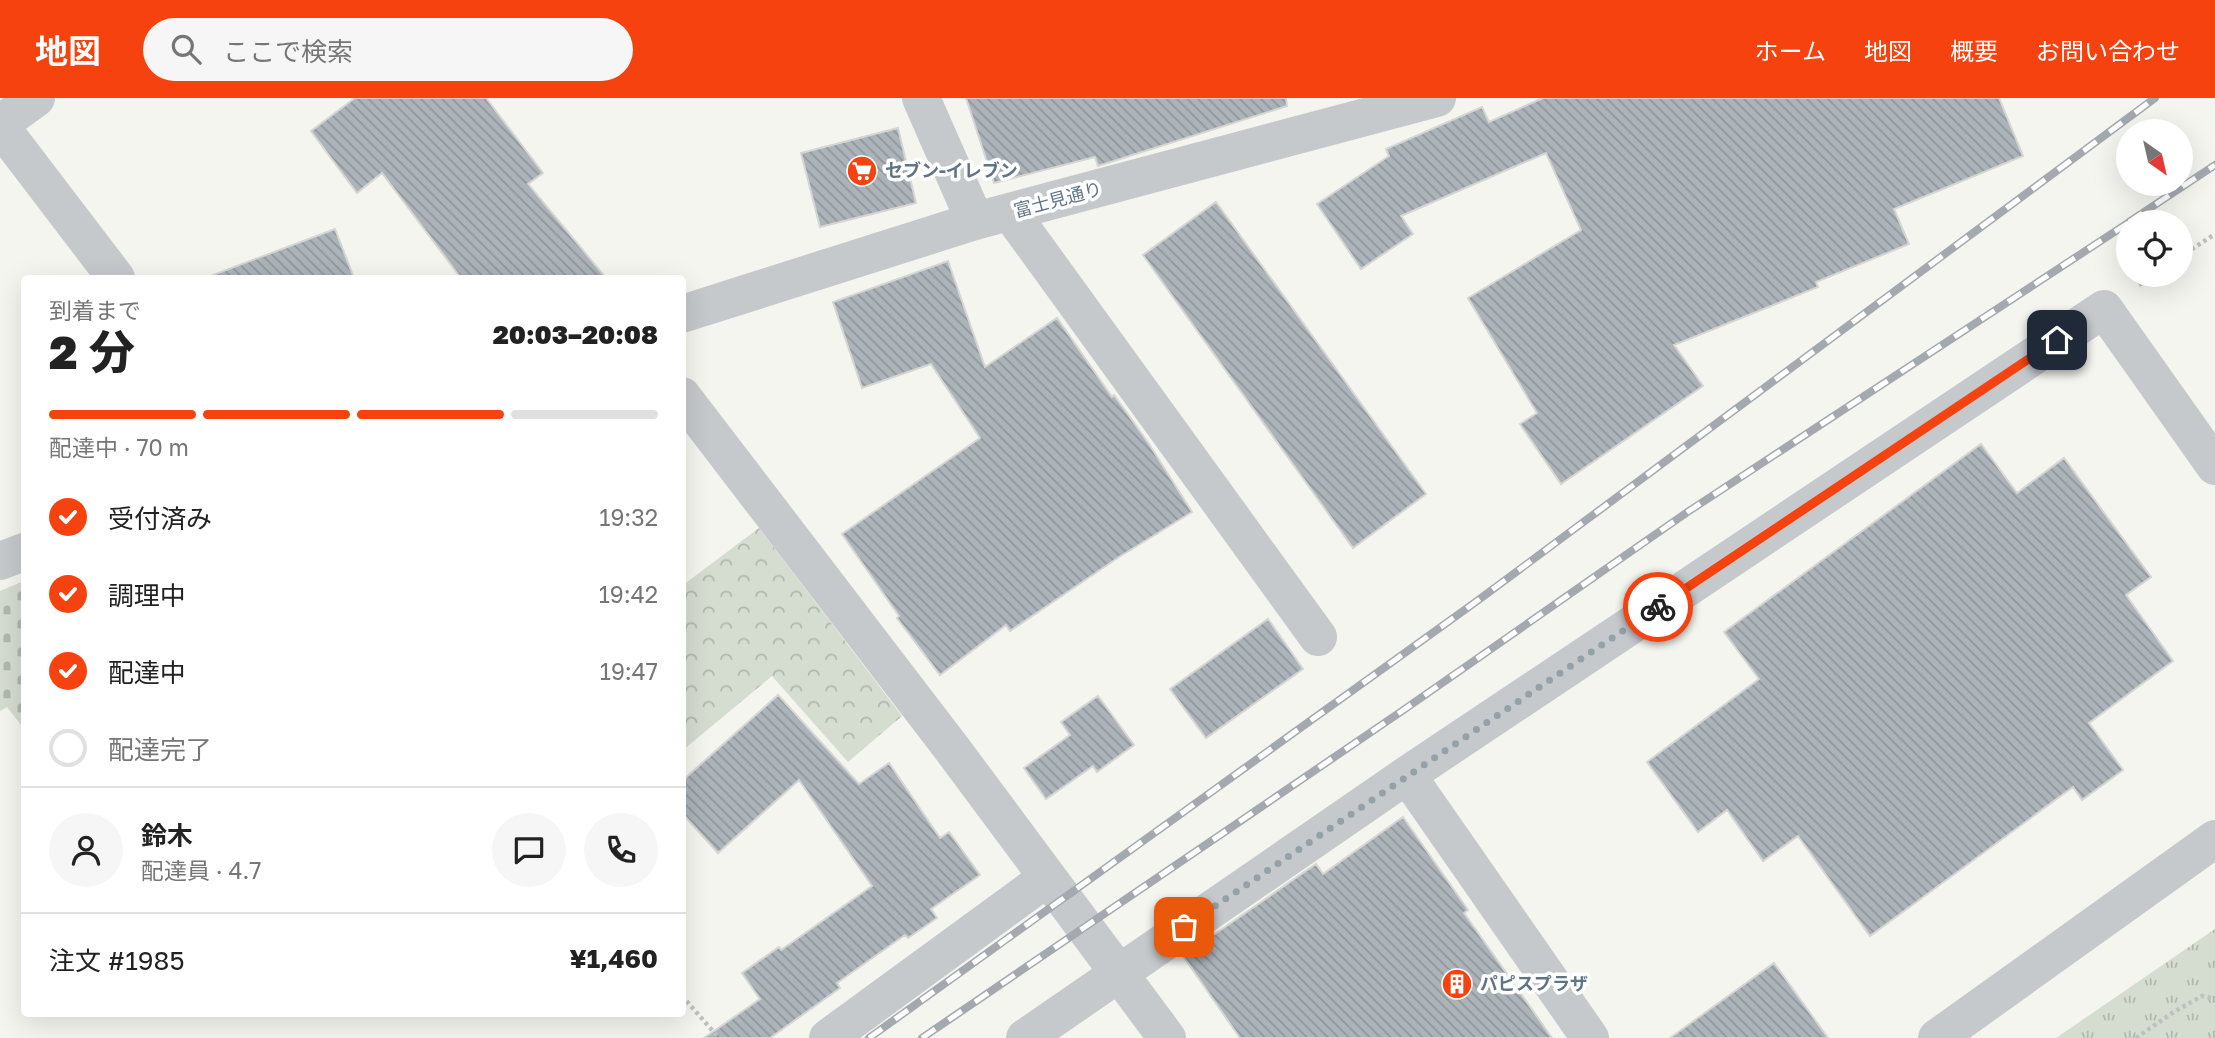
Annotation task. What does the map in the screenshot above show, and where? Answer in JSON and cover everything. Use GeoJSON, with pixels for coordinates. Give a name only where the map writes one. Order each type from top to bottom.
{"type":"FeatureCollection","features":[{"type":"Feature","properties":{"kind":"street"},"geometry":{"type":"LineString","coordinates":[[36,98],[0,125],[114,275]]}},
{"type":"Feature","properties":{"kind":"street"},"geometry":{"type":"LineString","coordinates":[[921,98],[992,217],[1318,637]]}},
{"type":"Feature","properties":{"kind":"street","name":"富士見通り"},"geometry":{"type":"LineString","coordinates":[[686,313],[992,217],[1437,98]]}},
{"type":"Feature","properties":{"kind":"street"},"geometry":{"type":"LineString","coordinates":[[1025,1038],[1407,775],[2104,309],[2215,466]]}},
{"type":"Feature","properties":{"kind":"street"},"geometry":{"type":"LineString","coordinates":[[686,401],[945,739],[1167,1038]]}},
{"type":"Feature","properties":{"kind":"street"},"geometry":{"type":"LineString","coordinates":[[0,561],[21,553]]}},
{"type":"Feature","properties":{"kind":"street"},"geometry":{"type":"LineString","coordinates":[[1407,775],[1590,1038]]}},
{"type":"Feature","properties":{"kind":"street"},"geometry":{"type":"LineString","coordinates":[[1937,1038],[2215,839]]}},
{"type":"Feature","properties":{"kind":"street"},"geometry":{"type":"LineString","coordinates":[[828,1038],[1047,878]]}},
{"type":"Feature","properties":{"kind":"path"},"geometry":{"type":"LineString","coordinates":[[2193,248],[2215,234]]}},
{"type":"Feature","properties":{"kind":"path"},"geometry":{"type":"LineString","coordinates":[[2136,1038],[2202,996],[2215,999]]}},
{"type":"Feature","properties":{"kind":"path"},"geometry":{"type":"LineString","coordinates":[[686,1001],[719,1038]]}},
{"type":"Feature","properties":{"kind":"green space"},"geometry":{"type":"Polygon","coordinates":[[[759,528],[902,716],[848,762],[772,676],[686,748],[686,583],[759,528]]]}},
{"type":"Feature","properties":{"kind":"green space"},"geometry":{"type":"Polygon","coordinates":[[[21,582],[21,725],[7,707],[0,711],[0,591],[21,582]]]}},
{"type":"Feature","properties":{"kind":"green space"},"geometry":{"type":"Polygon","coordinates":[[[2215,929],[2215,1038],[2056,1038],[2215,929]]]}},
{"type":"Feature","properties":{"kind":"building"},"geometry":{"type":"Polygon","coordinates":[[[355,98],[486,98],[543,173],[528,184],[604,275],[459,275],[382,173],[357,193],[311,131],[355,98]]]}},
{"type":"Feature","properties":{"kind":"building"},"geometry":{"type":"Polygon","coordinates":[[[966,98],[1286,98],[1287,106],[1098,166],[1095,157],[994,183],[966,98]]]}},
{"type":"Feature","properties":{"kind":"building"},"geometry":{"type":"Polygon","coordinates":[[[1543,98],[1999,98],[2023,156],[1894,209],[1909,244],[1816,282],[1818,287],[1674,345],[1703,386],[1561,484],[1520,424],[1537,413],[1468,298],[1581,230],[1546,153],[1401,216],[1413,234],[1361,269],[1317,204],[1389,156],[1386,149],[1482,107],[1489,122],[1543,98]]]}},
{"type":"Feature","properties":{"kind":"building"},"geometry":{"type":"Polygon","coordinates":[[[898,128],[916,203],[820,227],[801,153],[898,128]]]}},
{"type":"Feature","properties":{"kind":"building"},"geometry":{"type":"Polygon","coordinates":[[[1216,202],[1426,494],[1353,548],[1143,255],[1216,202]]]}},
{"type":"Feature","properties":{"kind":"building"},"geometry":{"type":"Polygon","coordinates":[[[335,229],[353,275],[213,275],[335,229]]]}},
{"type":"Feature","properties":{"kind":"building"},"geometry":{"type":"Polygon","coordinates":[[[948,261],[985,367],[1057,318],[1112,397],[1114,395],[1149,444],[1192,512],[1119,557],[1010,631],[1006,625],[940,675],[897,618],[899,616],[842,534],[980,438],[931,364],[862,388],[833,302],[948,261]]]}},
{"type":"Feature","properties":{"kind":"building"},"geometry":{"type":"Polygon","coordinates":[[[1981,444],[2017,493],[2064,458],[2151,577],[2126,595],[2173,661],[2089,723],[2123,770],[2082,800],[2073,787],[1870,936],[1798,836],[1763,861],[1727,810],[1698,832],[1647,762],[1759,679],[1724,632],[1981,444]]]}},
{"type":"Feature","properties":{"kind":"building"},"geometry":{"type":"Polygon","coordinates":[[[1268,619],[1303,669],[1206,738],[1170,689],[1268,619]]]}},
{"type":"Feature","properties":{"kind":"building"},"geometry":{"type":"Polygon","coordinates":[[[778,695],[859,784],[889,763],[940,838],[949,832],[980,875],[931,909],[937,918],[908,938],[905,935],[837,983],[840,988],[770,1038],[704,1038],[760,999],[742,973],[779,947],[781,950],[872,886],[799,780],[718,853],[686,817],[686,777],[778,695]]]}},
{"type":"Feature","properties":{"kind":"building"},"geometry":{"type":"Polygon","coordinates":[[[1098,696],[1134,745],[1097,772],[1093,766],[1046,799],[1024,768],[1070,735],[1061,722],[1098,696]]]}},
{"type":"Feature","properties":{"kind":"building"},"geometry":{"type":"Polygon","coordinates":[[[1403,817],[1468,910],[1464,913],[1552,1038],[1240,1038],[1183,956],[1316,864],[1323,874],[1403,817]]]}},
{"type":"Feature","properties":{"kind":"building"},"geometry":{"type":"Polygon","coordinates":[[[1774,963],[1828,1038],[1670,1038],[1774,963]]]}},
{"type":"Feature","properties":{"kind":"railway"},"geometry":{"type":"LineString","coordinates":[[869,1038],[1477,601],[2155,98]]}},
{"type":"Feature","properties":{"kind":"railway"},"geometry":{"type":"LineString","coordinates":[[2147,210],[2215,165]]}},
{"type":"Feature","properties":{"kind":"railway"},"geometry":{"type":"LineString","coordinates":[[922,1038],[1402,711],[1689,511],[2116,231]]}},
{"type":"Feature","properties":{"kind":"way so far"},"geometry":{"type":"LineString","coordinates":[[1184,927],[1658,607]]}},
{"type":"Feature","properties":{"kind":"place","name":"セブン-イレブン"},"geometry":{"type":"Point","coordinates":[862,171]}},
{"type":"Feature","properties":{"kind":"place","name":"パピスプラザ"},"geometry":{"type":"Point","coordinates":[1457,984]}},
{"type":"Feature","properties":{"kind":"route"},"geometry":{"type":"LineString","coordinates":[[1658,607],[2057,340]]}}]}
